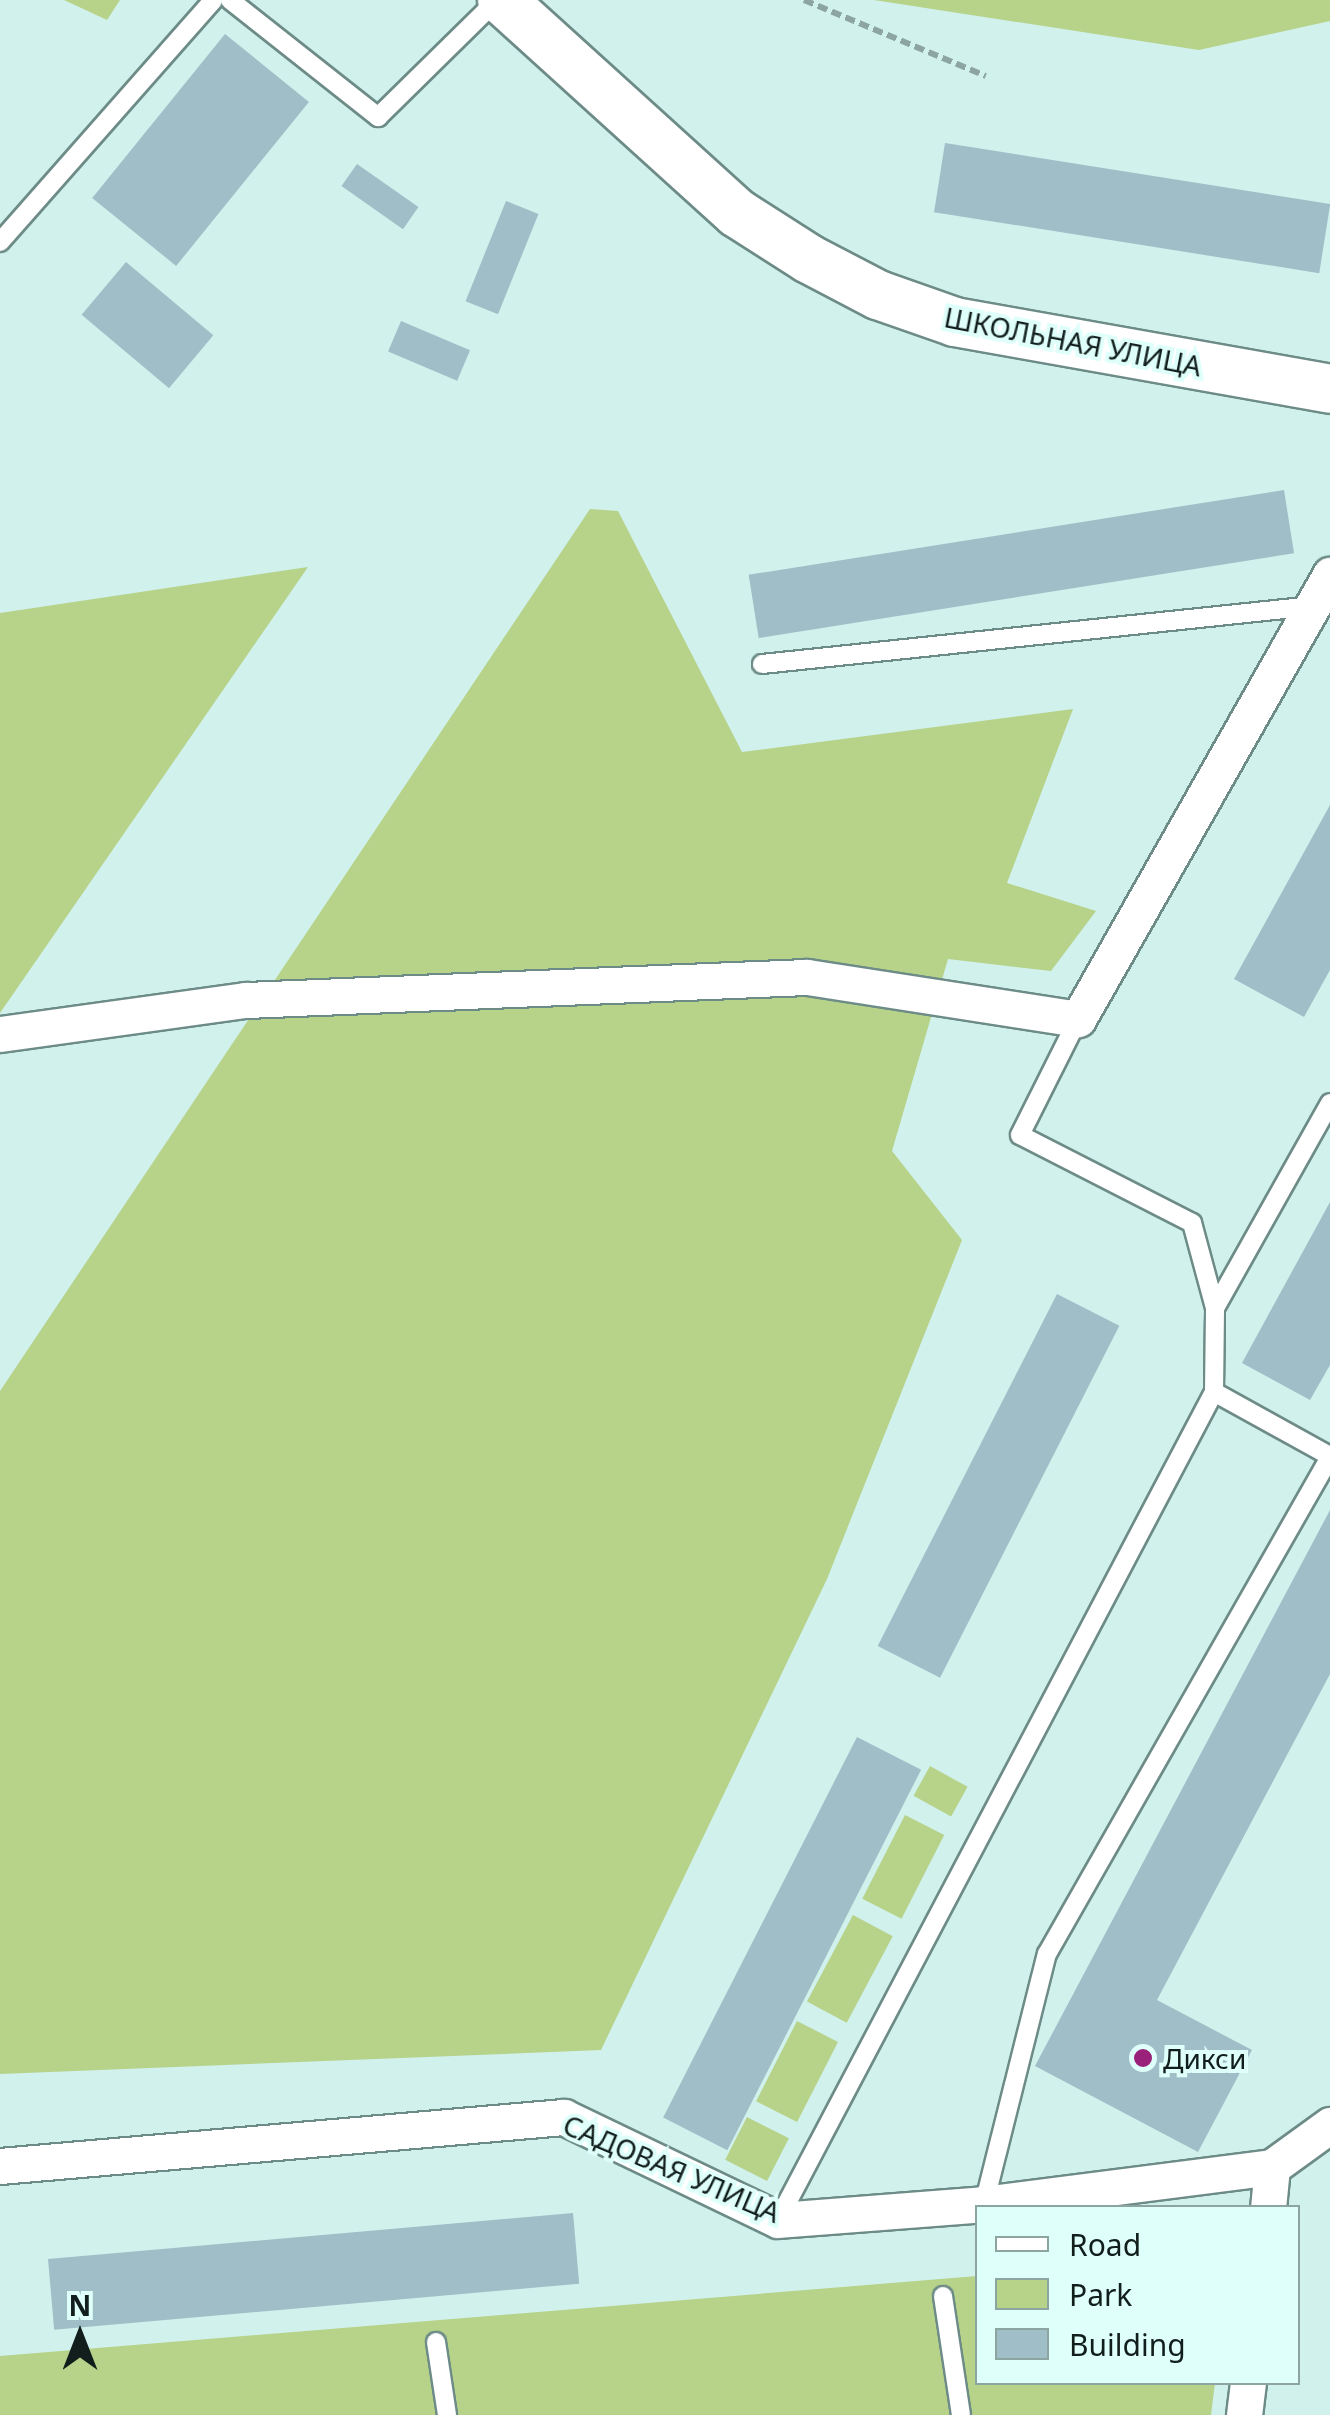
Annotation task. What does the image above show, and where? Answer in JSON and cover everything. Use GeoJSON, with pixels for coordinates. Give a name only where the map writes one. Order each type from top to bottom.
{"type":"FeatureCollection","features":[{"type":"Feature","properties":{"kind":"street","name":"ШКОЛЬНАЯ УЛИЦА"},"geometry":{"type":"LineString","coordinates":[[499,0],[737,214],[808,259],[878,294],[954,322],[1330,390]]}},
{"type":"Feature","properties":{"kind":"street"},"geometry":{"type":"LineString","coordinates":[[0,1034],[246,1000],[807,977],[1078,1019],[1322,590]]}},
{"type":"Feature","properties":{"kind":"street","name":"САДОВАЯ УЛИЦА"},"geometry":{"type":"LineString","coordinates":[[0,2166],[564,2116],[778,2220],[984,2204],[1272,2167],[1330,2125]]}},
{"type":"Feature","properties":{"kind":"street"},"geometry":{"type":"LineString","coordinates":[[1268,2205],[1272,2167]]}},
{"type":"Feature","properties":{"kind":"street"},"geometry":{"type":"LineString","coordinates":[[1244,2415],[1248,2385]]}},
{"type":"Feature","properties":{"kind":"lane"},"geometry":{"type":"LineString","coordinates":[[0,242],[213,0]]}},
{"type":"Feature","properties":{"kind":"lane"},"geometry":{"type":"LineString","coordinates":[[230,0],[378,117],[499,0]]}},
{"type":"Feature","properties":{"kind":"lane"},"geometry":{"type":"LineString","coordinates":[[762,664],[1322,590]]}},
{"type":"Feature","properties":{"kind":"lane"},"geometry":{"type":"LineString","coordinates":[[778,2220],[1214,1392],[1216,1308],[1192,1222],[1020,1135],[1078,1019]]}},
{"type":"Feature","properties":{"kind":"lane"},"geometry":{"type":"LineString","coordinates":[[1216,1308],[1330,1104]]}},
{"type":"Feature","properties":{"kind":"lane"},"geometry":{"type":"LineString","coordinates":[[984,2204],[1047,1954],[1330,1457],[1214,1392]]}},
{"type":"Feature","properties":{"kind":"lane"},"geometry":{"type":"LineString","coordinates":[[943,2296],[961,2415]]}},
{"type":"Feature","properties":{"kind":"lane"},"geometry":{"type":"LineString","coordinates":[[436,2342],[446,2415]]}},
{"type":"Feature","properties":{"kind":"path"},"geometry":{"type":"LineString","coordinates":[[804,0],[986,76]]}},
{"type":"Feature","properties":{"kind":"green space"},"geometry":{"type":"Polygon","coordinates":[[[64,0],[120,0],[107,20],[64,0]]]}},
{"type":"Feature","properties":{"kind":"green space"},"geometry":{"type":"Polygon","coordinates":[[[874,0],[1330,0],[1330,21],[1199,50],[874,0]]]}},
{"type":"Feature","properties":{"kind":"green space"},"geometry":{"type":"Polygon","coordinates":[[[590,509],[618,511],[742,752],[1073,709],[1007,883],[1096,911],[1051,971],[948,959],[892,1151],[962,1240],[827,1579],[601,2050],[0,2074],[0,1391],[590,509]]]}},
{"type":"Feature","properties":{"kind":"green space"},"geometry":{"type":"Polygon","coordinates":[[[308,567],[0,1013],[0,613],[308,567]]]}},
{"type":"Feature","properties":{"kind":"green space"},"geometry":{"type":"Polygon","coordinates":[[[930,1766],[968,1787],[951,1817],[914,1796],[930,1766]]]}},
{"type":"Feature","properties":{"kind":"green space"},"geometry":{"type":"Polygon","coordinates":[[[905,1815],[944,1835],[902,1919],[862,1899],[905,1815]]]}},
{"type":"Feature","properties":{"kind":"green space"},"geometry":{"type":"Polygon","coordinates":[[[853,1915],[893,1936],[847,2023],[807,2002],[853,1915]]]}},
{"type":"Feature","properties":{"kind":"green space"},"geometry":{"type":"Polygon","coordinates":[[[797,2021],[838,2042],[797,2122],[756,2101],[797,2021]]]}},
{"type":"Feature","properties":{"kind":"green space"},"geometry":{"type":"Polygon","coordinates":[[[747,2117],[789,2138],[767,2181],[725,2160],[747,2117]]]}},
{"type":"Feature","properties":{"kind":"green space"},"geometry":{"type":"Polygon","coordinates":[[[975,2276],[975,2385],[1215,2385],[1211,2415],[0,2415],[0,2356],[975,2276]]]}},
{"type":"Feature","properties":{"kind":"building"},"geometry":{"type":"Polygon","coordinates":[[[225,34],[309,102],[176,266],[92,198],[225,34]]]}},
{"type":"Feature","properties":{"kind":"building"},"geometry":{"type":"Polygon","coordinates":[[[945,143],[1330,204],[1319,273],[934,212],[945,143]]]}},
{"type":"Feature","properties":{"kind":"building"},"geometry":{"type":"Polygon","coordinates":[[[357,164],[418,207],[403,229],[342,186],[357,164]]]}},
{"type":"Feature","properties":{"kind":"building"},"geometry":{"type":"Polygon","coordinates":[[[506,201],[538,214],[498,314],[466,301],[506,201]]]}},
{"type":"Feature","properties":{"kind":"building"},"geometry":{"type":"Polygon","coordinates":[[[126,262],[213,335],[169,388],[82,315],[126,262]]]}},
{"type":"Feature","properties":{"kind":"building"},"geometry":{"type":"Polygon","coordinates":[[[401,321],[470,350],[457,381],[388,351],[401,321]]]}},
{"type":"Feature","properties":{"kind":"building"},"geometry":{"type":"Polygon","coordinates":[[[1284,490],[1294,553],[759,638],[749,575],[1284,490]]]}},
{"type":"Feature","properties":{"kind":"building"},"geometry":{"type":"Polygon","coordinates":[[[1330,805],[1330,970],[1304,1017],[1234,979],[1330,805]]]}},
{"type":"Feature","properties":{"kind":"building"},"geometry":{"type":"Polygon","coordinates":[[[1330,1202],[1330,1365],[1310,1400],[1242,1363],[1330,1202]]]}},
{"type":"Feature","properties":{"kind":"building"},"geometry":{"type":"Polygon","coordinates":[[[1057,1294],[1119,1326],[940,1678],[878,1646],[1057,1294]]]}},
{"type":"Feature","properties":{"kind":"building"},"geometry":{"type":"Polygon","coordinates":[[[1330,1510],[1330,1674],[1157,2000],[1252,2050],[1198,2152],[1035,2066],[1330,1510]]]}},
{"type":"Feature","properties":{"kind":"building"},"geometry":{"type":"Polygon","coordinates":[[[857,1737],[921,1770],[727,2150],[663,2117],[857,1737]]]}},
{"type":"Feature","properties":{"kind":"building"},"geometry":{"type":"Polygon","coordinates":[[[573,2213],[579,2284],[54,2330],[48,2259],[573,2213]]]}},
{"type":"Feature","properties":{"kind":"place","name":"Дикси"},"geometry":{"type":"Point","coordinates":[1143,2058]}}]}
